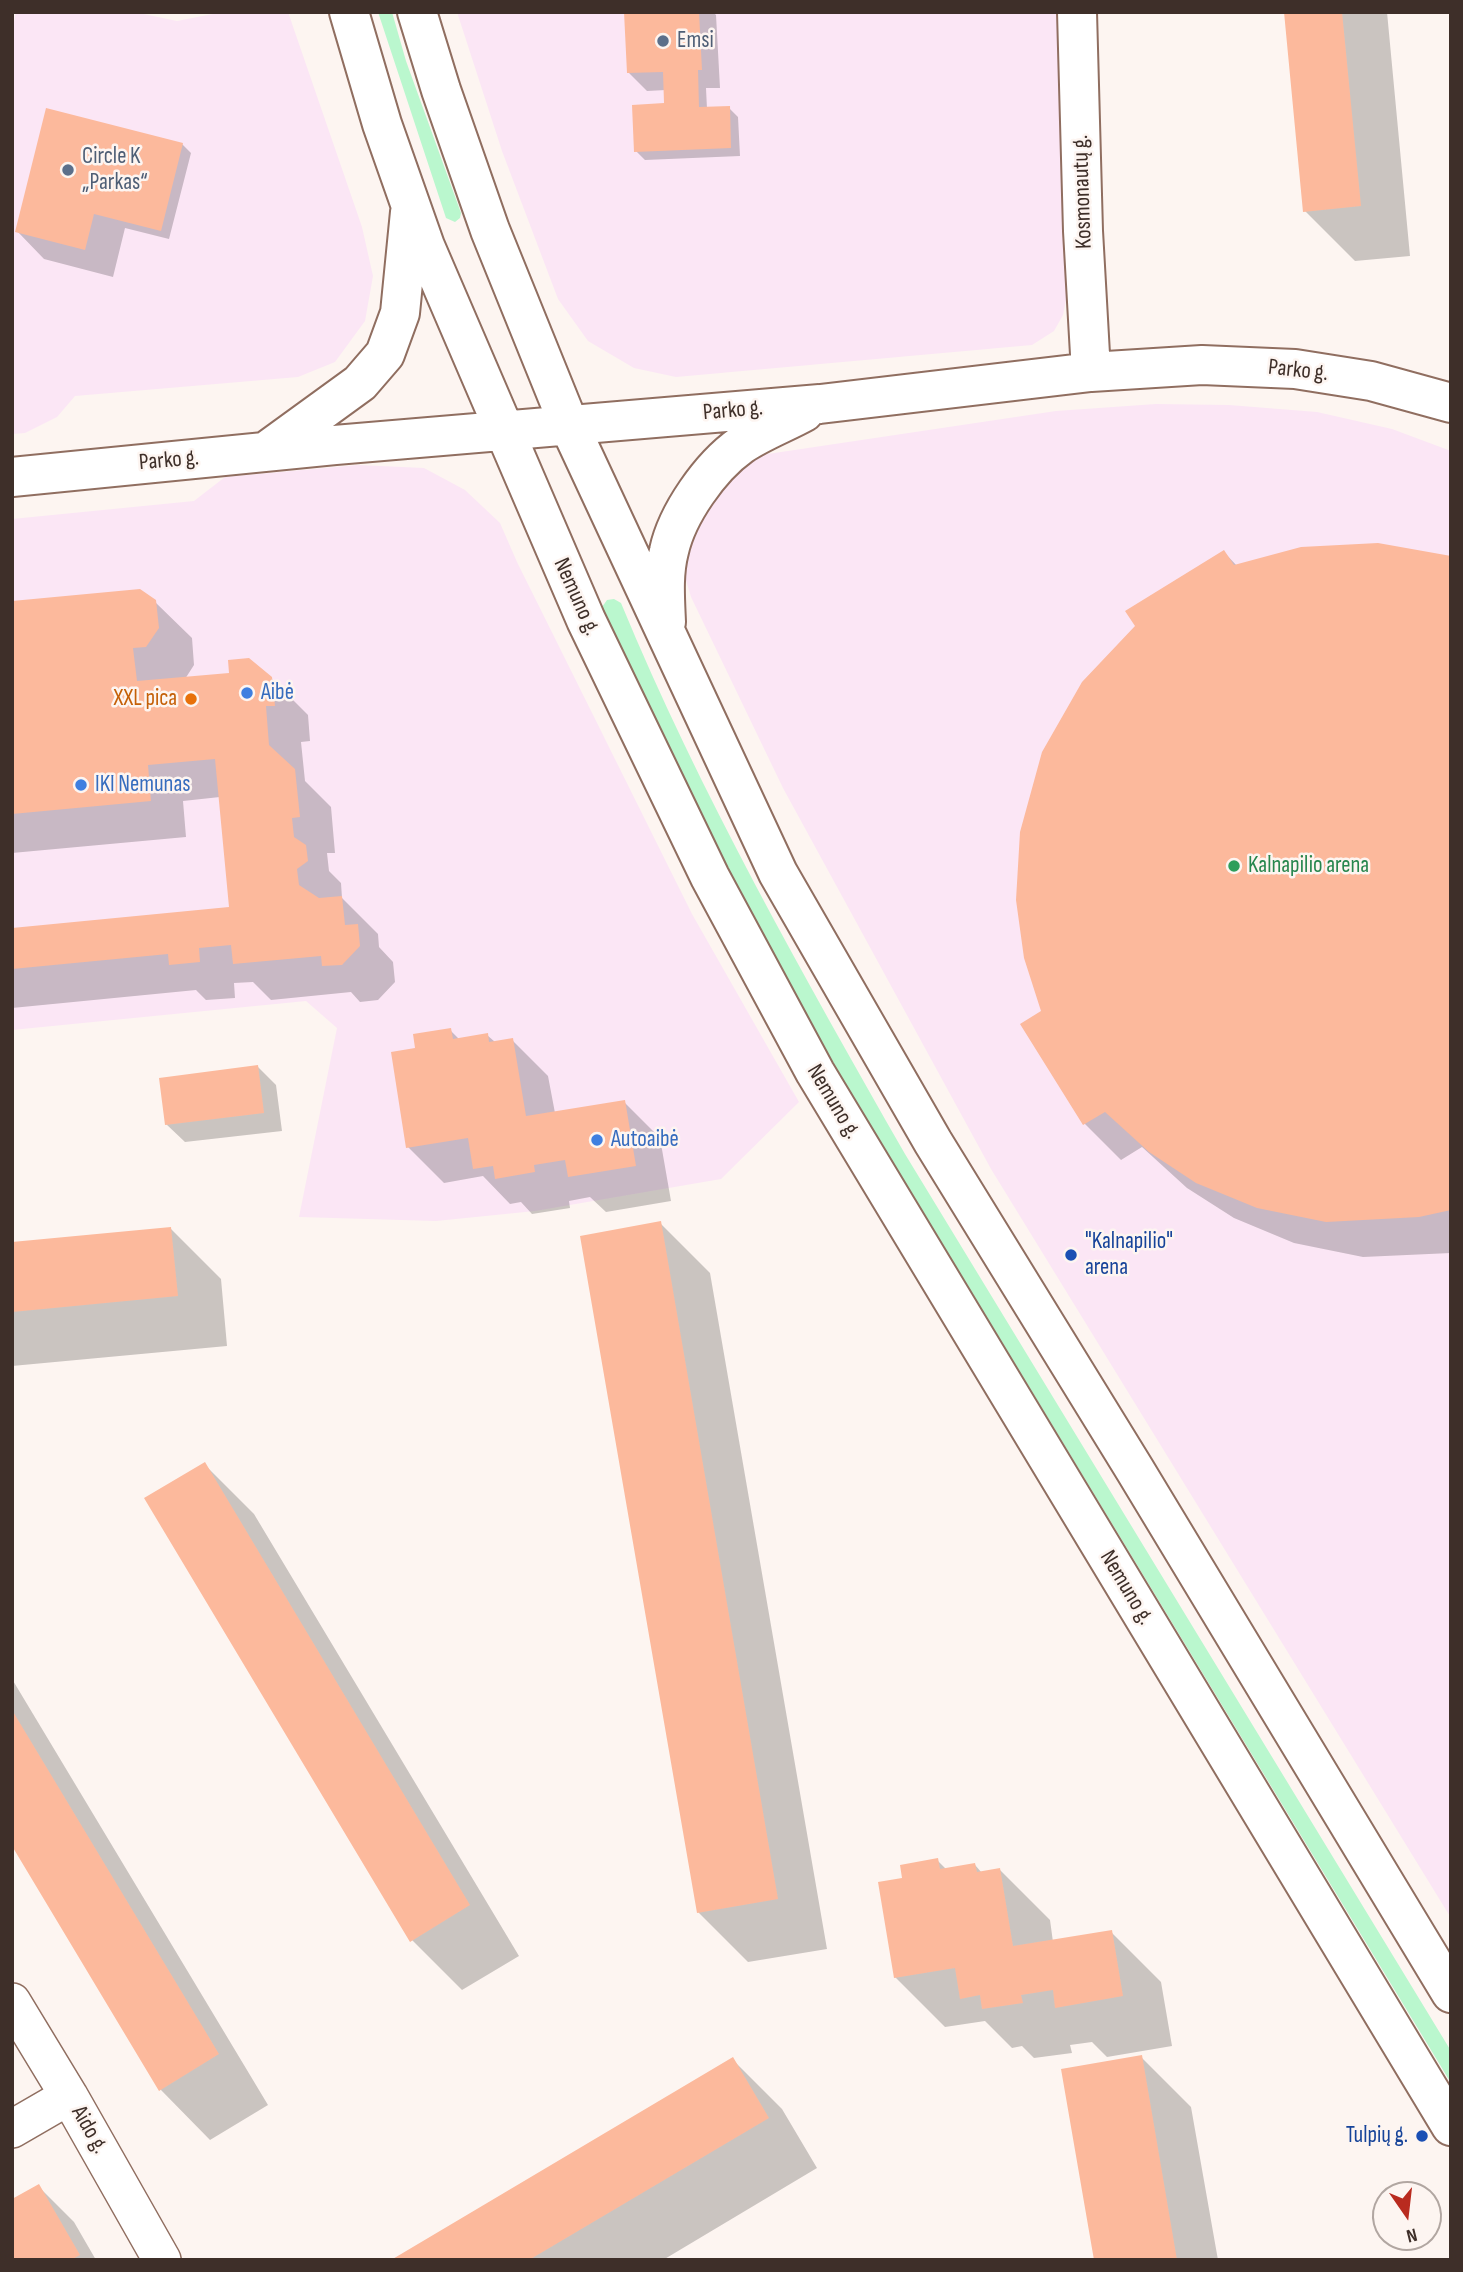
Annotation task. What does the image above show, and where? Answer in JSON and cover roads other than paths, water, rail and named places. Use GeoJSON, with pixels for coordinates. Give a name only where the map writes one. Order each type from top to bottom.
{"type":"FeatureCollection","features":[{"type":"Feature","properties":{"kind":"main road","name":"Nemuno g."},"geometry":{"type":"LineString","coordinates":[[349,12],[382,124],[425,246],[586,621],[710,877],[815,1072],[1451,2126]]}},
{"type":"Feature","properties":{"kind":"main road"},"geometry":{"type":"LineString","coordinates":[[417,12],[490,230],[569,425],[778,873],[871,1037],[1451,1993]]}},
{"type":"Feature","properties":{"kind":"main road","name":"Kosmonautų g."},"geometry":{"type":"LineString","coordinates":[[1077,12],[1083,231],[1091,372]]}},
{"type":"Feature","properties":{"kind":"main road"},"geometry":{"type":"LineString","coordinates":[[265,452],[360,383],[385,354],[400,313],[411,207]]}},
{"type":"Feature","properties":{"kind":"main road","name":"Parko g."},"geometry":{"type":"LineString","coordinates":[[12,477],[265,452],[820,404],[1091,372],[1202,365],[1295,369],[1370,381],[1451,404]]}},
{"type":"Feature","properties":{"kind":"main road"},"geometry":{"type":"LineString","coordinates":[[667,638],[665,592],[668,554],[673,536],[695,494],[720,464],[741,445],[820,404]]}},
{"type":"Feature","properties":{"kind":"street","name":"Aido g."},"geometry":{"type":"LineString","coordinates":[[12,2002],[162,2260]]}},
{"type":"Feature","properties":{"kind":"street"},"geometry":{"type":"LineString","coordinates":[[12,2129],[69,2096]]}},
{"type":"Feature","properties":{"kind":"place","name":"Emsi"},"geometry":{"type":"Point","coordinates":[663,41]}},
{"type":"Feature","properties":{"kind":"place","name":"Circle K „Parkas“"},"geometry":{"type":"Point","coordinates":[68,170]}},
{"type":"Feature","properties":{"kind":"place","name":"Aibė"},"geometry":{"type":"Point","coordinates":[247,693]}},
{"type":"Feature","properties":{"kind":"place","name":"XXL pica"},"geometry":{"type":"Point","coordinates":[191,699]}},
{"type":"Feature","properties":{"kind":"place","name":"IKI Nemunas"},"geometry":{"type":"Point","coordinates":[81,785]}},
{"type":"Feature","properties":{"kind":"place","name":"Kalnapilio arena"},"geometry":{"type":"Point","coordinates":[1234,866]}},
{"type":"Feature","properties":{"kind":"place","name":"Autoaibė"},"geometry":{"type":"Point","coordinates":[597,1140]}},
{"type":"Feature","properties":{"kind":"place","name":"\"Kalnapilio\" arena"},"geometry":{"type":"Point","coordinates":[1071,1255]}},
{"type":"Feature","properties":{"kind":"place","name":"Tulpių g."},"geometry":{"type":"Point","coordinates":[1422,2136]}}]}
